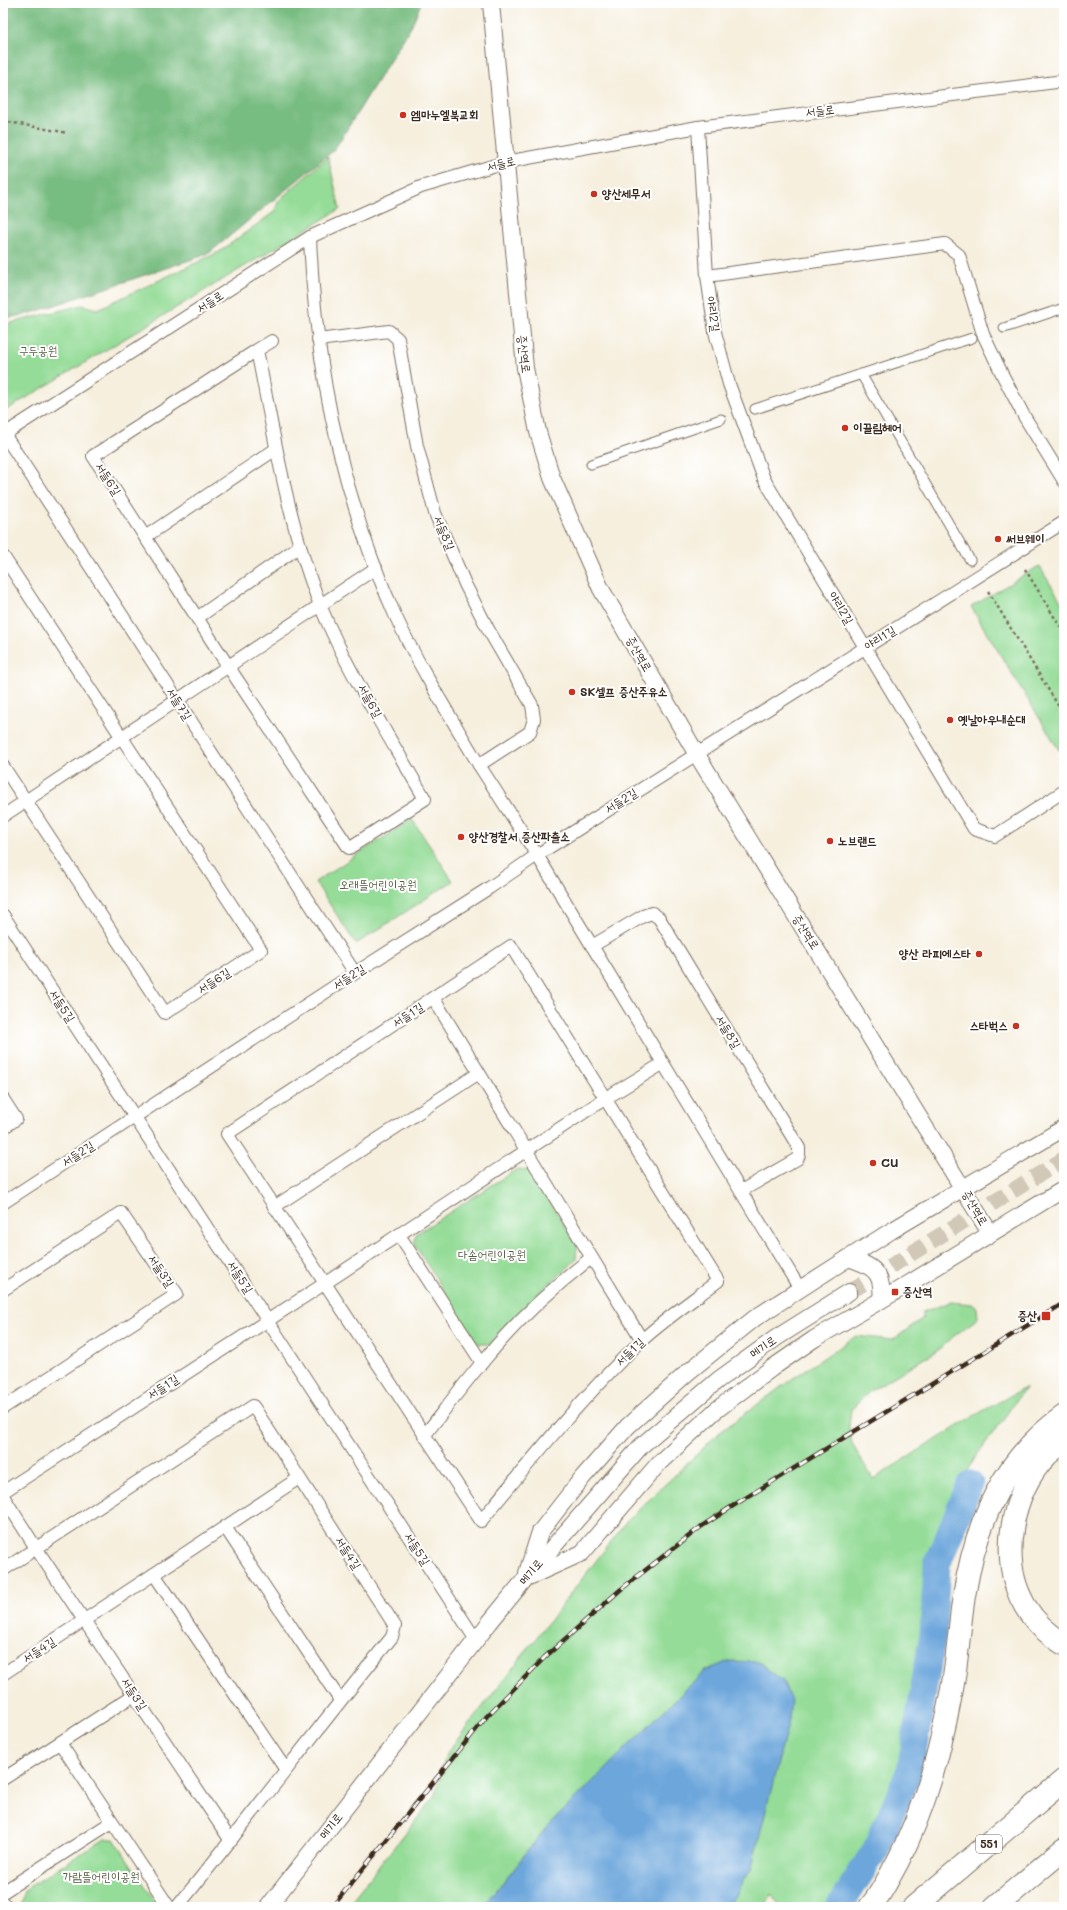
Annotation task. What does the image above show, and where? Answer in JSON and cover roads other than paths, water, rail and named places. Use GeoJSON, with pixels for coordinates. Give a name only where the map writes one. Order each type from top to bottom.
{"type":"FeatureCollection","features":[{"type":"Feature","properties":{"kind":"highway"},"geometry":{"type":"LineString","coordinates":[[870,1907],[881,1894],[910,1836],[935,1769],[952,1688],[964,1595],[976,1542],[995,1495],[1010,1469],[1023,1451],[1042,1433],[1064,1416]]}},
{"type":"Feature","properties":{"kind":"highway"},"geometry":{"type":"LineString","coordinates":[[1064,1441],[1047,1455],[1032,1474],[1024,1488],[1015,1516],[1011,1544],[1015,1583],[1024,1605],[1034,1620],[1064,1644]]}},
{"type":"Feature","properties":{"kind":"highway","name":"551"},"geometry":{"type":"LineString","coordinates":[[914,1907],[1064,1780]]}},
{"type":"Feature","properties":{"kind":"highway"},"geometry":{"type":"LineString","coordinates":[[995,1907],[1064,1849]]}},
{"type":"Feature","properties":{"kind":"highway"},"geometry":{"type":"LineString","coordinates":[[1015,1907],[1064,1866]]}},
{"type":"Feature","properties":{"kind":"street","name":"증산역로"},"geometry":{"type":"LineString","coordinates":[[491,3],[525,368],[538,432],[552,478],[601,589],[696,753],[990,1234]]}},
{"type":"Feature","properties":{"kind":"street","name":"서들로"},"geometry":{"type":"LineString","coordinates":[[3,434],[310,237],[421,187],[506,162],[698,126],[1064,81]]}},
{"type":"Feature","properties":{"kind":"street","name":"야리2길"},"geometry":{"type":"LineString","coordinates":[[698,126],[707,276],[717,340],[737,408],[764,479],[864,648],[974,829],[995,836],[1064,791]]}},
{"type":"Feature","properties":{"kind":"street"},"geometry":{"type":"LineString","coordinates":[[310,237],[312,292],[318,340],[331,414],[353,504],[395,615],[423,672],[479,765],[537,855],[662,1064],[742,1191],[800,1289]]}},
{"type":"Feature","properties":{"kind":"street"},"geometry":{"type":"LineString","coordinates":[[707,276],[945,244],[960,255],[983,334],[1024,416],[1064,481]]}},
{"type":"Feature","properties":{"kind":"street"},"geometry":{"type":"LineString","coordinates":[[1004,328],[1064,308]]}},
{"type":"Feature","properties":{"kind":"street","name":"서들8길"},"geometry":{"type":"LineString","coordinates":[[318,340],[389,331],[398,339],[417,446],[436,513],[465,584],[488,629],[532,705],[534,719],[530,732],[479,765]]}},
{"type":"Feature","properties":{"kind":"street"},"geometry":{"type":"LineString","coordinates":[[755,409],[972,338]]}},
{"type":"Feature","properties":{"kind":"street","name":"서들6길"},"geometry":{"type":"LineString","coordinates":[[257,350],[276,449],[300,546],[320,605],[345,657],[425,799],[349,848],[228,666],[93,456],[257,350],[272,341]]}},
{"type":"Feature","properties":{"kind":"street"},"geometry":{"type":"LineString","coordinates":[[861,374],[970,560]]}},
{"type":"Feature","properties":{"kind":"street"},"geometry":{"type":"LineString","coordinates":[[591,464],[721,419]]}},
{"type":"Feature","properties":{"kind":"street","name":"서들7길"},"geometry":{"type":"LineString","coordinates":[[3,434],[355,973]]}},
{"type":"Feature","properties":{"kind":"street"},"geometry":{"type":"LineString","coordinates":[[145,536],[276,449]]}},
{"type":"Feature","properties":{"kind":"street","name":"야리1길"},"geometry":{"type":"LineString","coordinates":[[696,753],[1064,522]]}},
{"type":"Feature","properties":{"kind":"street"},"geometry":{"type":"LineString","coordinates":[[197,618],[300,546]]}},
{"type":"Feature","properties":{"kind":"street","name":"서들6길"},"geometry":{"type":"LineString","coordinates":[[3,556],[261,950],[165,1013],[3,766]]}},
{"type":"Feature","properties":{"kind":"street"},"geometry":{"type":"LineString","coordinates":[[3,816],[376,568]]}},
{"type":"Feature","properties":{"kind":"street","name":"서들2길"},"geometry":{"type":"LineString","coordinates":[[3,1203],[134,1116],[696,753]]}},
{"type":"Feature","properties":{"kind":"street","name":"서들8길"},"geometry":{"type":"LineString","coordinates":[[592,946],[643,916],[652,913],[659,918],[667,931],[799,1148],[799,1155],[796,1159],[742,1191]]}},
{"type":"Feature","properties":{"kind":"street","name":"서들5길"},"geometry":{"type":"LineString","coordinates":[[3,915],[476,1640]]}},
{"type":"Feature","properties":{"kind":"street","name":"서들1길"},"geometry":{"type":"LineString","coordinates":[[511,946],[718,1280],[642,1340],[562,1422],[481,1521],[324,1284],[227,1134],[434,999],[511,946]]}},
{"type":"Feature","properties":{"kind":"street"},"geometry":{"type":"LineString","coordinates":[[434,999],[642,1340]]}},
{"type":"Feature","properties":{"kind":"street","name":"서들1길"},"geometry":{"type":"LineString","coordinates":[[3,1492],[399,1235],[606,1098],[662,1064]]}},
{"type":"Feature","properties":{"kind":"street"},"geometry":{"type":"LineString","coordinates":[[274,1207],[479,1073]]}},
{"type":"Feature","properties":{"kind":"street"},"geometry":{"type":"LineString","coordinates":[[3,1099],[16,1119],[3,1128]]}},
{"type":"Feature","properties":{"kind":"street"},"geometry":{"type":"LineString","coordinates":[[526,1578],[540,1532],[583,1477],[628,1426],[693,1368],[755,1318],[891,1231],[1064,1128]]}},
{"type":"Feature","properties":{"kind":"street"},"geometry":{"type":"LineString","coordinates":[[526,1578],[582,1553],[659,1463],[715,1411],[814,1339],[1064,1189]]}},
{"type":"Feature","properties":{"kind":"street","name":"서들3길"},"geometry":{"type":"LineString","coordinates":[[3,1290],[121,1213],[176,1294],[3,1408]]}},
{"type":"Feature","properties":{"kind":"street"},"geometry":{"type":"LineString","coordinates":[[399,1235],[482,1363]]}},
{"type":"Feature","properties":{"kind":"street"},"geometry":{"type":"LineString","coordinates":[[424,1436],[482,1363],[531,1310],[562,1281],[591,1258]]}},
{"type":"Feature","properties":{"kind":"street"},"geometry":{"type":"LineString","coordinates":[[848,1258],[864,1263],[875,1270],[882,1286],[881,1300]]}},
{"type":"Feature","properties":{"kind":"street","name":"메기로"},"geometry":{"type":"LineString","coordinates":[[268,1907],[526,1578],[641,1446],[718,1380],[776,1338],[849,1292]]}},
{"type":"Feature","properties":{"kind":"street"},"geometry":{"type":"LineString","coordinates":[[3,1570],[252,1406],[299,1478]]}},
{"type":"Feature","properties":{"kind":"street","name":"서들4길"},"geometry":{"type":"LineString","coordinates":[[3,1674],[299,1478],[395,1626],[392,1637],[340,1700],[231,1841],[177,1907]]}},
{"type":"Feature","properties":{"kind":"street","name":"서들3길"},"geometry":{"type":"LineString","coordinates":[[3,1496],[231,1841]]}},
{"type":"Feature","properties":{"kind":"street"},"geometry":{"type":"LineString","coordinates":[[224,1527],[340,1700]]}},
{"type":"Feature","properties":{"kind":"street"},"geometry":{"type":"LineString","coordinates":[[154,1574],[286,1770]]}},
{"type":"Feature","properties":{"kind":"street"},"geometry":{"type":"LineString","coordinates":[[3,1779],[134,1695]]}},
{"type":"Feature","properties":{"kind":"street"},"geometry":{"type":"LineString","coordinates":[[60,1743],[168,1907]]}},
{"type":"Feature","properties":{"kind":"street"},"geometry":{"type":"LineString","coordinates":[[3,1892],[112,1822]]}},
{"type":"Feature","properties":{"kind":"street"},"geometry":{"type":"LineString","coordinates":[[3,1903],[8,1907]]}},
{"type":"Feature","properties":{"kind":"water"},"geometry":{"type":"Polygon","coordinates":[[[729,1661],[759,1662],[783,1681],[791,1700],[789,1720],[751,1869],[737,1893],[726,1907],[483,1907],[546,1828],[652,1722],[705,1671],[729,1661]]]}},
{"type":"Feature","properties":{"kind":"waterway"},"geometry":{"type":"LineString","coordinates":[[839,1907],[876,1849],[910,1770],[933,1634],[937,1564],[970,1484]]}},
{"type":"Feature","properties":{"kind":"tunnel"},"geometry":{"type":"LineString","coordinates":[[849,1292],[1064,1159]]}},
{"type":"Feature","properties":{"kind":"railway"},"geometry":{"type":"LineString","coordinates":[[332,1907],[487,1716],[545,1657],[620,1590],[702,1526],[739,1502],[1064,1303]]}},
{"type":"Feature","properties":{"kind":"place","name":"엠마누엘북교회"},"geometry":{"type":"Point","coordinates":[403,115]}},
{"type":"Feature","properties":{"kind":"place","name":"양산세무서"},"geometry":{"type":"Point","coordinates":[594,194]}},
{"type":"Feature","properties":{"kind":"place","name":"이끌림헤어"},"geometry":{"type":"Point","coordinates":[845,428]}},
{"type":"Feature","properties":{"kind":"place","name":"써브웨이"},"geometry":{"type":"Point","coordinates":[998,539]}},
{"type":"Feature","properties":{"kind":"place","name":"SK셀프 증산주유소"},"geometry":{"type":"Point","coordinates":[572,692]}},
{"type":"Feature","properties":{"kind":"place","name":"옛날아우내순대"},"geometry":{"type":"Point","coordinates":[950,720]}},
{"type":"Feature","properties":{"kind":"place","name":"양산경찰서 증산파출소"},"geometry":{"type":"Point","coordinates":[461,837]}},
{"type":"Feature","properties":{"kind":"place","name":"노브랜드"},"geometry":{"type":"Point","coordinates":[830,841]}},
{"type":"Feature","properties":{"kind":"place","name":"양산 라피에스타"},"geometry":{"type":"Point","coordinates":[979,954]}},
{"type":"Feature","properties":{"kind":"place","name":"스타벅스"},"geometry":{"type":"Point","coordinates":[1016,1026]}},
{"type":"Feature","properties":{"kind":"place","name":"CU"},"geometry":{"type":"Point","coordinates":[873,1163]}},
{"type":"Feature","properties":{"kind":"place","name":"증산역"},"geometry":{"type":"Point","coordinates":[895,1292]}},
{"type":"Feature","properties":{"kind":"place","name":"증산"},"geometry":{"type":"Point","coordinates":[1046,1316]}},
{"type":"Feature","properties":{"kind":"park label","name":"구두공원"},"geometry":{"type":"Point","coordinates":[38,351]}},
{"type":"Feature","properties":{"kind":"park label","name":"오래뜰어린이공원"},"geometry":{"type":"Point","coordinates":[378,885]}},
{"type":"Feature","properties":{"kind":"park label","name":"다솜어린이공원"},"geometry":{"type":"Point","coordinates":[492,1255]}},
{"type":"Feature","properties":{"kind":"park label","name":"가람뜰어린이공원"},"geometry":{"type":"Point","coordinates":[101,1877]}}]}
